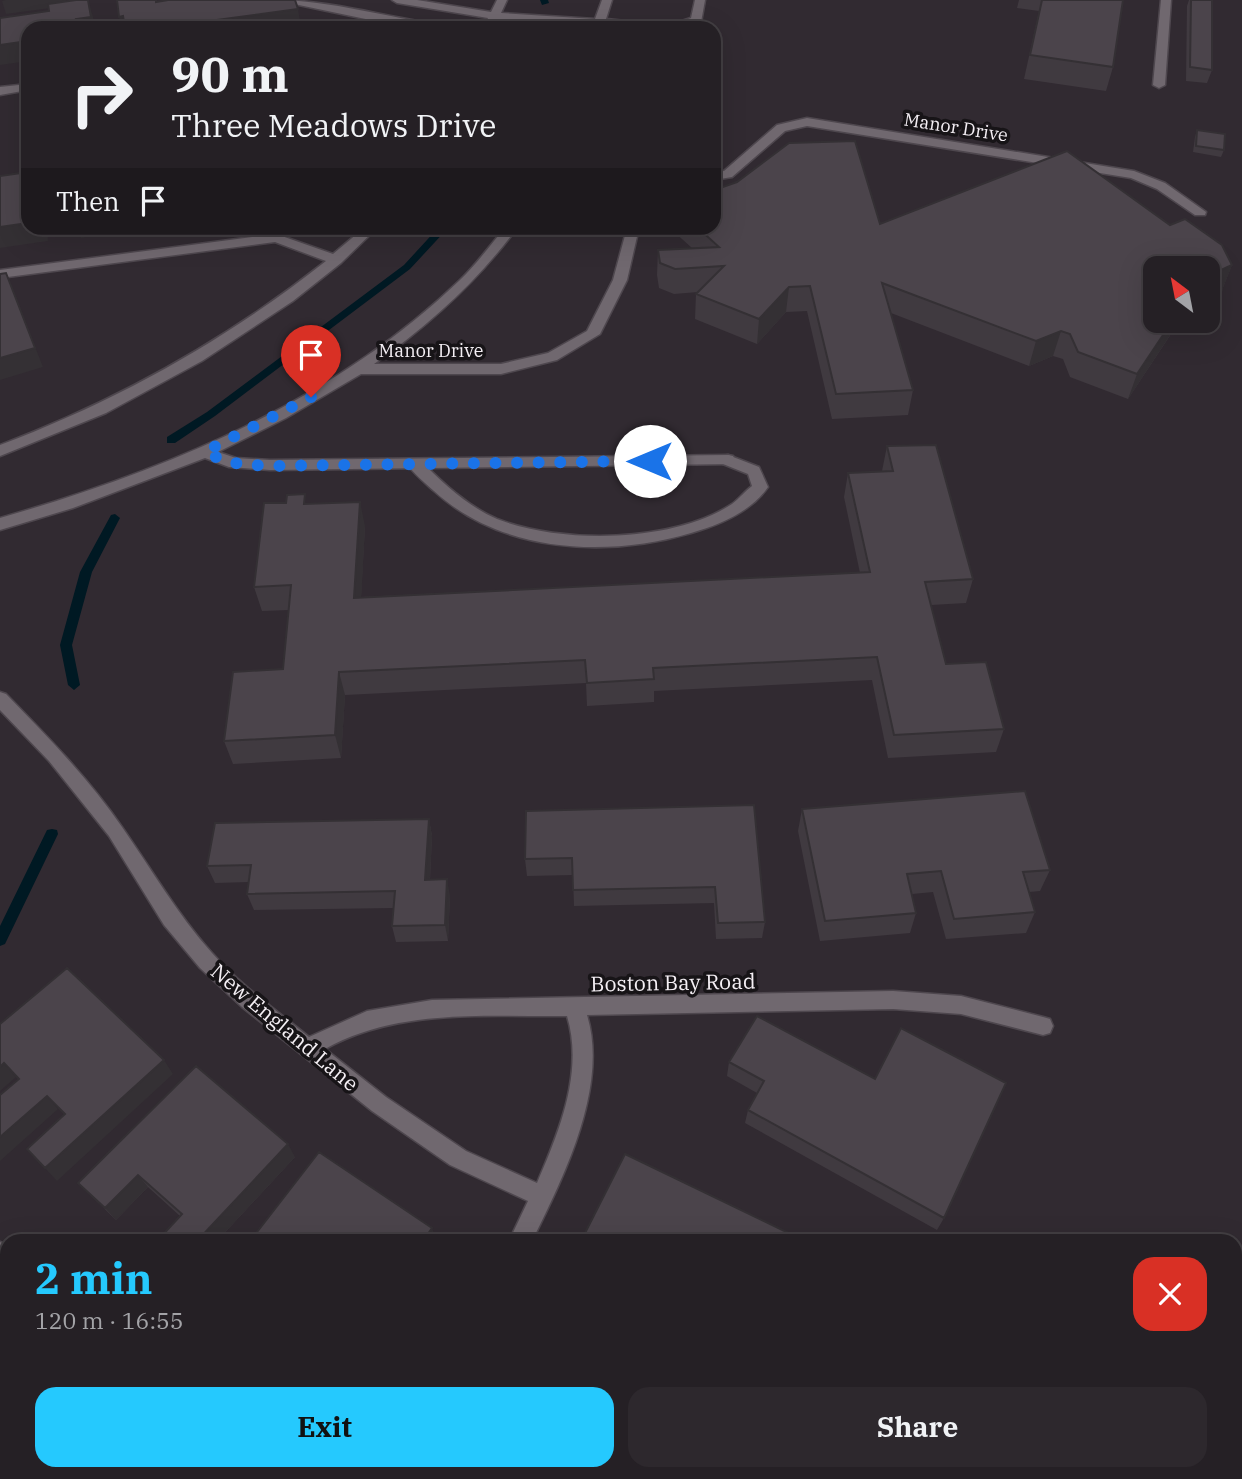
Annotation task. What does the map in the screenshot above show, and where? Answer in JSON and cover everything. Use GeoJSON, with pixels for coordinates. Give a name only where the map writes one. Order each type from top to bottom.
{"type":"FeatureCollection","features":[{"type":"Feature","properties":{"kind":"street"},"geometry":{"type":"LineString","coordinates":[[280,0],[373,21]]}},
{"type":"Feature","properties":{"kind":"street"},"geometry":{"type":"LineString","coordinates":[[397,0],[495,16],[553,21]]}},
{"type":"Feature","properties":{"kind":"street"},"geometry":{"type":"LineString","coordinates":[[492,21],[502,0]]}},
{"type":"Feature","properties":{"kind":"street"},"geometry":{"type":"LineString","coordinates":[[600,21],[607,0]]}},
{"type":"Feature","properties":{"kind":"street"},"geometry":{"type":"LineString","coordinates":[[696,21],[700,0]]}},
{"type":"Feature","properties":{"kind":"street"},"geometry":{"type":"LineString","coordinates":[[1159,85],[1166,0]]}},
{"type":"Feature","properties":{"kind":"street"},"geometry":{"type":"LineString","coordinates":[[399,21],[413,1]]}},
{"type":"Feature","properties":{"kind":"street"},"geometry":{"type":"LineString","coordinates":[[0,91],[21,88]]}},
{"type":"Feature","properties":{"kind":"street","name":"Manor Drive"},"geometry":{"type":"LineString","coordinates":[[721,175],[728,174],[781,128],[807,122],[1134,175],[1161,186],[1200,212]]}},
{"type":"Feature","properties":{"kind":"street"},"geometry":{"type":"LineString","coordinates":[[0,451],[106,406],[220,344],[288,298],[363,235]]}},
{"type":"Feature","properties":{"kind":"street"},"geometry":{"type":"LineString","coordinates":[[0,524],[111,489],[206,451],[270,420],[356,369],[433,312],[473,274],[505,235]]}},
{"type":"Feature","properties":{"kind":"street","name":"Manor Drive"},"geometry":{"type":"LineString","coordinates":[[356,369],[501,369],[552,357],[593,334],[620,279],[631,235]]}},
{"type":"Feature","properties":{"kind":"street"},"geometry":{"type":"LineString","coordinates":[[0,274],[276,238],[336,260]]}},
{"type":"Feature","properties":{"kind":"street"},"geometry":{"type":"LineString","coordinates":[[206,451],[218,461],[231,464],[728,460],[754,471],[760,487],[748,502],[690,528],[621,542],[554,541],[491,523],[447,496],[415,464]]}},
{"type":"Feature","properties":{"kind":"street","name":"New England Lane"},"geometry":{"type":"LineString","coordinates":[[0,699],[55,756],[115,831],[171,919],[207,962],[249,1001],[379,1104],[458,1158],[543,1197]]}},
{"type":"Feature","properties":{"kind":"street","name":"Boston Bay Road"},"geometry":{"type":"LineString","coordinates":[[308,1048],[335,1032],[389,1013],[432,1009],[894,1000],[961,1004],[1043,1026]]}},
{"type":"Feature","properties":{"kind":"street"},"geometry":{"type":"LineString","coordinates":[[524,1234],[543,1197],[559,1156],[579,1088],[584,1045],[574,1006]]}},
{"type":"Feature","properties":{"kind":"building"},"geometry":{"type":"Polygon","coordinates":[[[88,0],[91,17],[76,21],[21,21],[21,42],[0,45],[0,18],[49,11],[48,4],[88,0]]]}},
{"type":"Feature","properties":{"kind":"building"},"geometry":{"type":"Polygon","coordinates":[[[117,0],[295,0],[298,9],[209,21],[124,21],[123,16],[119,17],[117,0]]]}},
{"type":"Feature","properties":{"kind":"building"},"geometry":{"type":"Polygon","coordinates":[[[1042,0],[1123,0],[1113,67],[1030,55],[1042,0]]]}},
{"type":"Feature","properties":{"kind":"building"},"geometry":{"type":"Polygon","coordinates":[[[1191,0],[1212,0],[1212,70],[1190,67],[1191,0]]]}},
{"type":"Feature","properties":{"kind":"building"},"geometry":{"type":"Polygon","coordinates":[[[1197,130],[1225,134],[1224,150],[1196,146],[1197,130]]]}},
{"type":"Feature","properties":{"kind":"building"},"geometry":{"type":"Polygon","coordinates":[[[855,141],[880,224],[1067,151],[1170,225],[1185,219],[1222,245],[1232,265],[1220,270],[1220,256],[1143,256],[1143,333],[1164,333],[1137,374],[1078,352],[1070,334],[1061,331],[1036,341],[882,283],[913,390],[836,394],[810,286],[789,287],[759,319],[696,294],[724,266],[675,269],[660,263],[658,250],[719,247],[706,235],[721,235],[721,188],[737,182],[789,143],[855,141]]]}},
{"type":"Feature","properties":{"kind":"building"},"geometry":{"type":"Polygon","coordinates":[[[21,173],[21,224],[0,227],[0,176],[21,173]]]}},
{"type":"Feature","properties":{"kind":"building"},"geometry":{"type":"Polygon","coordinates":[[[6,273],[35,348],[0,358],[0,274],[6,273]]]}},
{"type":"Feature","properties":{"kind":"building"},"geometry":{"type":"Polygon","coordinates":[[[936,445],[973,579],[925,582],[946,664],[986,662],[1004,729],[894,735],[877,657],[653,668],[654,679],[587,683],[585,660],[339,672],[335,735],[224,741],[233,672],[283,669],[291,585],[254,587],[264,503],[286,503],[287,495],[305,494],[304,504],[360,502],[354,598],[870,572],[848,473],[893,471],[887,446],[936,445]]]}},
{"type":"Feature","properties":{"kind":"building"},"geometry":{"type":"Polygon","coordinates":[[[1025,791],[1050,870],[1023,872],[1035,912],[954,919],[941,871],[907,874],[916,913],[825,921],[802,809],[1025,791]]]}},
{"type":"Feature","properties":{"kind":"building"},"geometry":{"type":"Polygon","coordinates":[[[754,805],[765,922],[718,923],[715,887],[573,890],[572,858],[525,859],[526,811],[754,805]]]}},
{"type":"Feature","properties":{"kind":"building"},"geometry":{"type":"Polygon","coordinates":[[[429,819],[425,880],[447,879],[445,925],[392,926],[395,891],[247,894],[251,865],[207,866],[215,823],[429,819]]]}},
{"type":"Feature","properties":{"kind":"building"},"geometry":{"type":"Polygon","coordinates":[[[67,968],[164,1060],[45,1168],[27,1149],[65,1114],[47,1096],[0,1137],[0,1095],[19,1079],[4,1063],[0,1067],[0,1024],[67,968]]]}},
{"type":"Feature","properties":{"kind":"building"},"geometry":{"type":"Polygon","coordinates":[[[757,1016],[875,1079],[901,1028],[1006,1083],[944,1218],[748,1110],[764,1081],[729,1062],[757,1016]]]}},
{"type":"Feature","properties":{"kind":"building"},"geometry":{"type":"Polygon","coordinates":[[[196,1066],[288,1144],[204,1234],[163,1234],[182,1214],[138,1175],[105,1208],[78,1183],[196,1066]]]}},
{"type":"Feature","properties":{"kind":"building"},"geometry":{"type":"Polygon","coordinates":[[[319,1152],[432,1228],[428,1234],[255,1234],[319,1152]]]}},
{"type":"Feature","properties":{"kind":"building"},"geometry":{"type":"Polygon","coordinates":[[[625,1154],[791,1234],[585,1234],[625,1154]]]}},
{"type":"Feature","properties":{"kind":"waterway"},"geometry":{"type":"LineString","coordinates":[[171,440],[211,414],[407,267],[437,235]]}},
{"type":"Feature","properties":{"kind":"waterway"},"geometry":{"type":"LineString","coordinates":[[74,685],[66,645],[86,572],[115,518]]}},
{"type":"Feature","properties":{"kind":"waterway"},"geometry":{"type":"LineString","coordinates":[[0,940],[52,834]]}},
{"type":"Feature","properties":{"kind":"route"},"geometry":{"type":"LineString","coordinates":[[311,397],[206,451],[218,461],[270,466],[650,461]]}}]}
